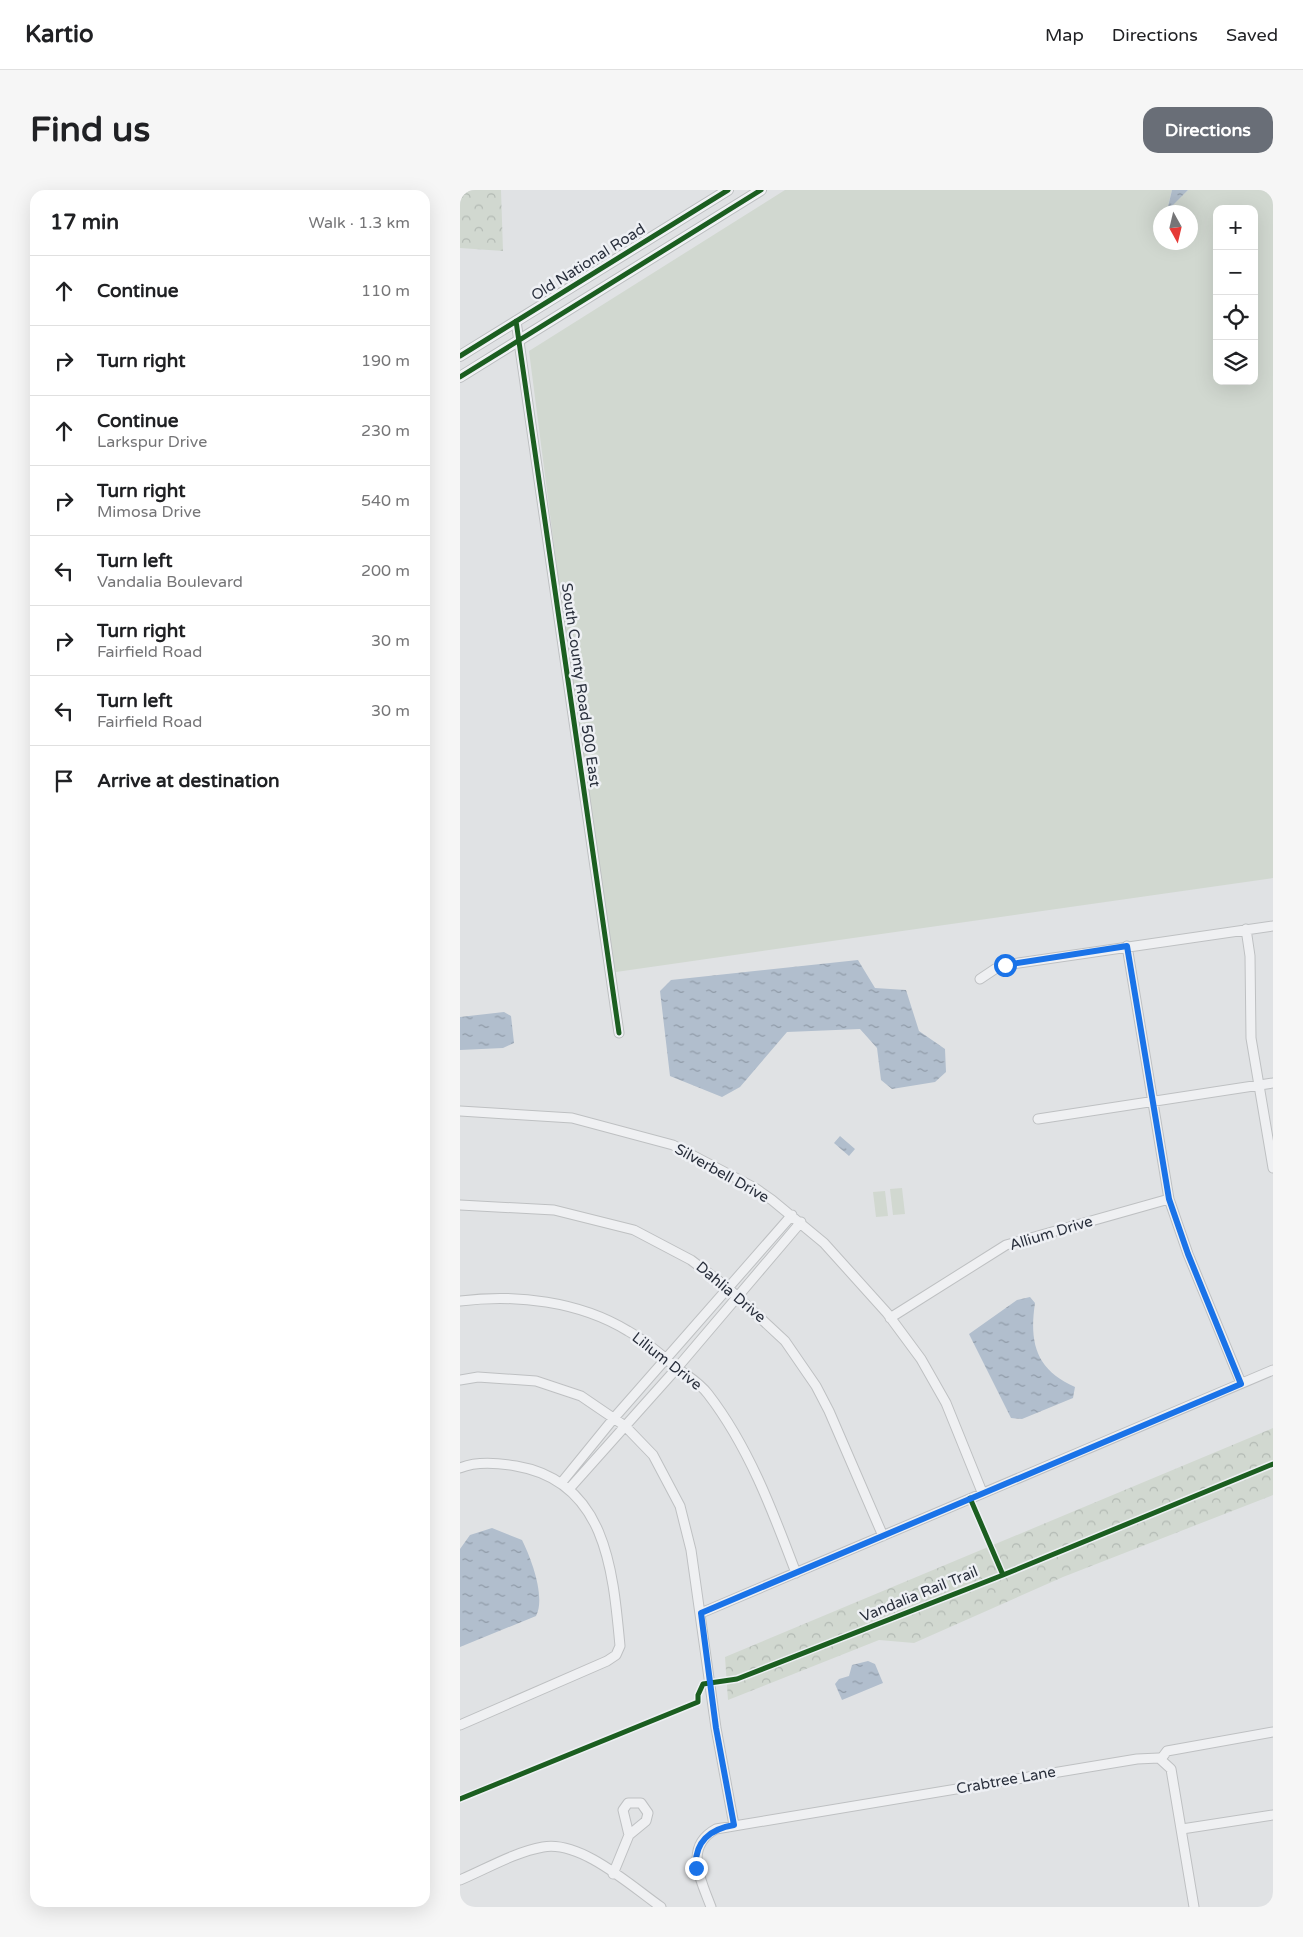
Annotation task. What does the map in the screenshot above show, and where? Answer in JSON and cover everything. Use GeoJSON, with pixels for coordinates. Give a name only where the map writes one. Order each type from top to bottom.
{"type":"FeatureCollection","features":[{"type":"Feature","properties":{"kind":"main road","name":"Old National Road"},"geometry":{"type":"LineString","coordinates":[[460,356],[728,190]]}},
{"type":"Feature","properties":{"kind":"main road","name":"Old National Road"},"geometry":{"type":"LineString","coordinates":[[460,377],[761,190]]}},
{"type":"Feature","properties":{"kind":"street","name":"South County Road 500 East"},"geometry":{"type":"LineString","coordinates":[[516,321],[619,1033]]}},
{"type":"Feature","properties":{"kind":"street"},"geometry":{"type":"LineString","coordinates":[[980,979],[1005,965],[1273,926]]}},
{"type":"Feature","properties":{"kind":"street"},"geometry":{"type":"LineString","coordinates":[[1246,929],[1250,956],[1251,1038],[1273,1168]]}},
{"type":"Feature","properties":{"kind":"street"},"geometry":{"type":"LineString","coordinates":[[1127,946],[1169,1199],[1188,1254],[1241,1384]]}},
{"type":"Feature","properties":{"kind":"street"},"geometry":{"type":"LineString","coordinates":[[1038,1119],[1273,1083]]}},
{"type":"Feature","properties":{"kind":"street","name":"Silverbell Drive"},"geometry":{"type":"LineString","coordinates":[[460,1111],[572,1118],[673,1145],[755,1188],[792,1215],[824,1242],[890,1318],[921,1359],[943,1397],[982,1492]]}},
{"type":"Feature","properties":{"kind":"street","name":"Allium Drive"},"geometry":{"type":"LineString","coordinates":[[890,1318],[1006,1245],[1169,1199]]}},
{"type":"Feature","properties":{"kind":"street","name":"Dahlia Drive"},"geometry":{"type":"LineString","coordinates":[[460,1205],[554,1210],[634,1230],[692,1260],[728,1288],[785,1341],[816,1386],[829,1411],[883,1536]]}},
{"type":"Feature","properties":{"kind":"street"},"geometry":{"type":"LineString","coordinates":[[566,1485],[614,1418],[792,1215]]}},
{"type":"Feature","properties":{"kind":"street"},"geometry":{"type":"LineString","coordinates":[[566,1485],[625,1426],[677,1368],[801,1222]]}},
{"type":"Feature","properties":{"kind":"street","name":"Lilium Drive"},"geometry":{"type":"LineString","coordinates":[[460,1301],[520,1298],[561,1305],[596,1316],[628,1330],[693,1378],[707,1392],[741,1443],[796,1573]]}},
{"type":"Feature","properties":{"kind":"street"},"geometry":{"type":"LineString","coordinates":[[701,1613],[1273,1370]]}},
{"type":"Feature","properties":{"kind":"street"},"geometry":{"type":"LineString","coordinates":[[460,1380],[478,1377],[536,1381],[581,1396],[625,1426],[653,1455],[680,1506],[691,1550],[716,1728],[734,1825]]}},
{"type":"Feature","properties":{"kind":"street"},"geometry":{"type":"LineString","coordinates":[[460,1468],[500,1463],[528,1468],[566,1485],[587,1506],[603,1542],[618,1629],[619,1650],[607,1661],[460,1725]]}},
{"type":"Feature","properties":{"kind":"street","name":"Crabtree Lane"},"geometry":{"type":"LineString","coordinates":[[711,1907],[696,1868],[697,1850],[701,1842],[711,1832],[734,1825],[1081,1767],[1150,1757],[1162,1759],[1166,1752],[1273,1732]]}},
{"type":"Feature","properties":{"kind":"street"},"geometry":{"type":"LineString","coordinates":[[1162,1759],[1171,1769],[1194,1907]]}},
{"type":"Feature","properties":{"kind":"street"},"geometry":{"type":"LineString","coordinates":[[1182,1829],[1273,1815]]}},
{"type":"Feature","properties":{"kind":"street"},"geometry":{"type":"LineString","coordinates":[[613,1874],[629,1835]]}},
{"type":"Feature","properties":{"kind":"street"},"geometry":{"type":"LineString","coordinates":[[460,1880],[534,1849],[556,1846],[577,1851],[661,1907]]}},
{"type":"Feature","properties":{"kind":"green space"},"geometry":{"type":"Polygon","coordinates":[[[460,190],[501,190],[503,251],[460,248],[460,190]]]}},
{"type":"Feature","properties":{"kind":"green space"},"geometry":{"type":"Polygon","coordinates":[[[785,190],[1172,190],[1168,205],[1153,205],[1153,250],[1198,250],[1198,205],[1172,205],[1188,190],[1273,190],[1273,878],[609,973],[529,351],[785,190]]]}},
{"type":"Feature","properties":{"kind":"green space"},"geometry":{"type":"Polygon","coordinates":[[[902,1188],[905,1214],[893,1215],[890,1189],[902,1188]]]}},
{"type":"Feature","properties":{"kind":"green space"},"geometry":{"type":"Polygon","coordinates":[[[885,1191],[888,1216],[876,1217],[873,1192],[885,1191]]]}},
{"type":"Feature","properties":{"kind":"green space"},"geometry":{"type":"Polygon","coordinates":[[[1273,1428],[1273,1495],[1063,1577],[914,1643],[879,1640],[728,1700],[725,1657],[1273,1428]]]}},
{"type":"Feature","properties":{"kind":"water"},"geometry":{"type":"Polygon","coordinates":[[[1172,190],[1188,190],[1173,205],[1168,205],[1172,190]]]}},
{"type":"Feature","properties":{"kind":"water"},"geometry":{"type":"Polygon","coordinates":[[[858,960],[875,988],[906,990],[919,1031],[945,1049],[946,1072],[935,1082],[892,1089],[881,1080],[877,1048],[860,1029],[787,1032],[740,1087],[722,1097],[670,1076],[660,991],[671,980],[858,960]]]}},
{"type":"Feature","properties":{"kind":"water"},"geometry":{"type":"Polygon","coordinates":[[[504,1012],[511,1016],[514,1043],[503,1048],[460,1050],[460,1017],[504,1012]]]}},
{"type":"Feature","properties":{"kind":"water"},"geometry":{"type":"Polygon","coordinates":[[[840,1136],[855,1149],[849,1156],[834,1143],[840,1136]]]}},
{"type":"Feature","properties":{"kind":"water"},"geometry":{"type":"Polygon","coordinates":[[[1030,1297],[1035,1303],[1033,1331],[1038,1354],[1051,1372],[1075,1387],[1073,1398],[1022,1419],[1011,1418],[969,1334],[1017,1300],[1030,1297]]]}},
{"type":"Feature","properties":{"kind":"water"},"geometry":{"type":"Polygon","coordinates":[[[492,1528],[522,1540],[536,1578],[539,1608],[536,1616],[460,1647],[460,1549],[470,1535],[492,1528]]]}},
{"type":"Feature","properties":{"kind":"water"},"geometry":{"type":"Polygon","coordinates":[[[868,1661],[875,1664],[883,1683],[842,1700],[835,1684],[839,1679],[849,1676],[852,1665],[868,1661]]]}},
{"type":"Feature","properties":{"kind":"cycle path"},"geometry":{"type":"LineString","coordinates":[[460,356],[728,190]]}},
{"type":"Feature","properties":{"kind":"cycle path"},"geometry":{"type":"LineString","coordinates":[[460,377],[761,190]]}},
{"type":"Feature","properties":{"kind":"cycle path"},"geometry":{"type":"LineString","coordinates":[[516,321],[619,1033]]}},
{"type":"Feature","properties":{"kind":"cycle path","name":"Vandalia Rail Trail"},"geometry":{"type":"LineString","coordinates":[[460,1799],[698,1702],[698,1695],[703,1684],[737,1679],[1003,1575],[1273,1464]]}},
{"type":"Feature","properties":{"kind":"cycle path"},"geometry":{"type":"LineString","coordinates":[[970,1498],[1003,1575]]}},
{"type":"Feature","properties":{"kind":"route"},"geometry":{"type":"LineString","coordinates":[[696,1868],[697,1850],[704,1838],[716,1829],[734,1825],[716,1728],[701,1613],[982,1492],[1241,1384],[1188,1254],[1169,1199],[1127,946],[1005,965]]}}]}
